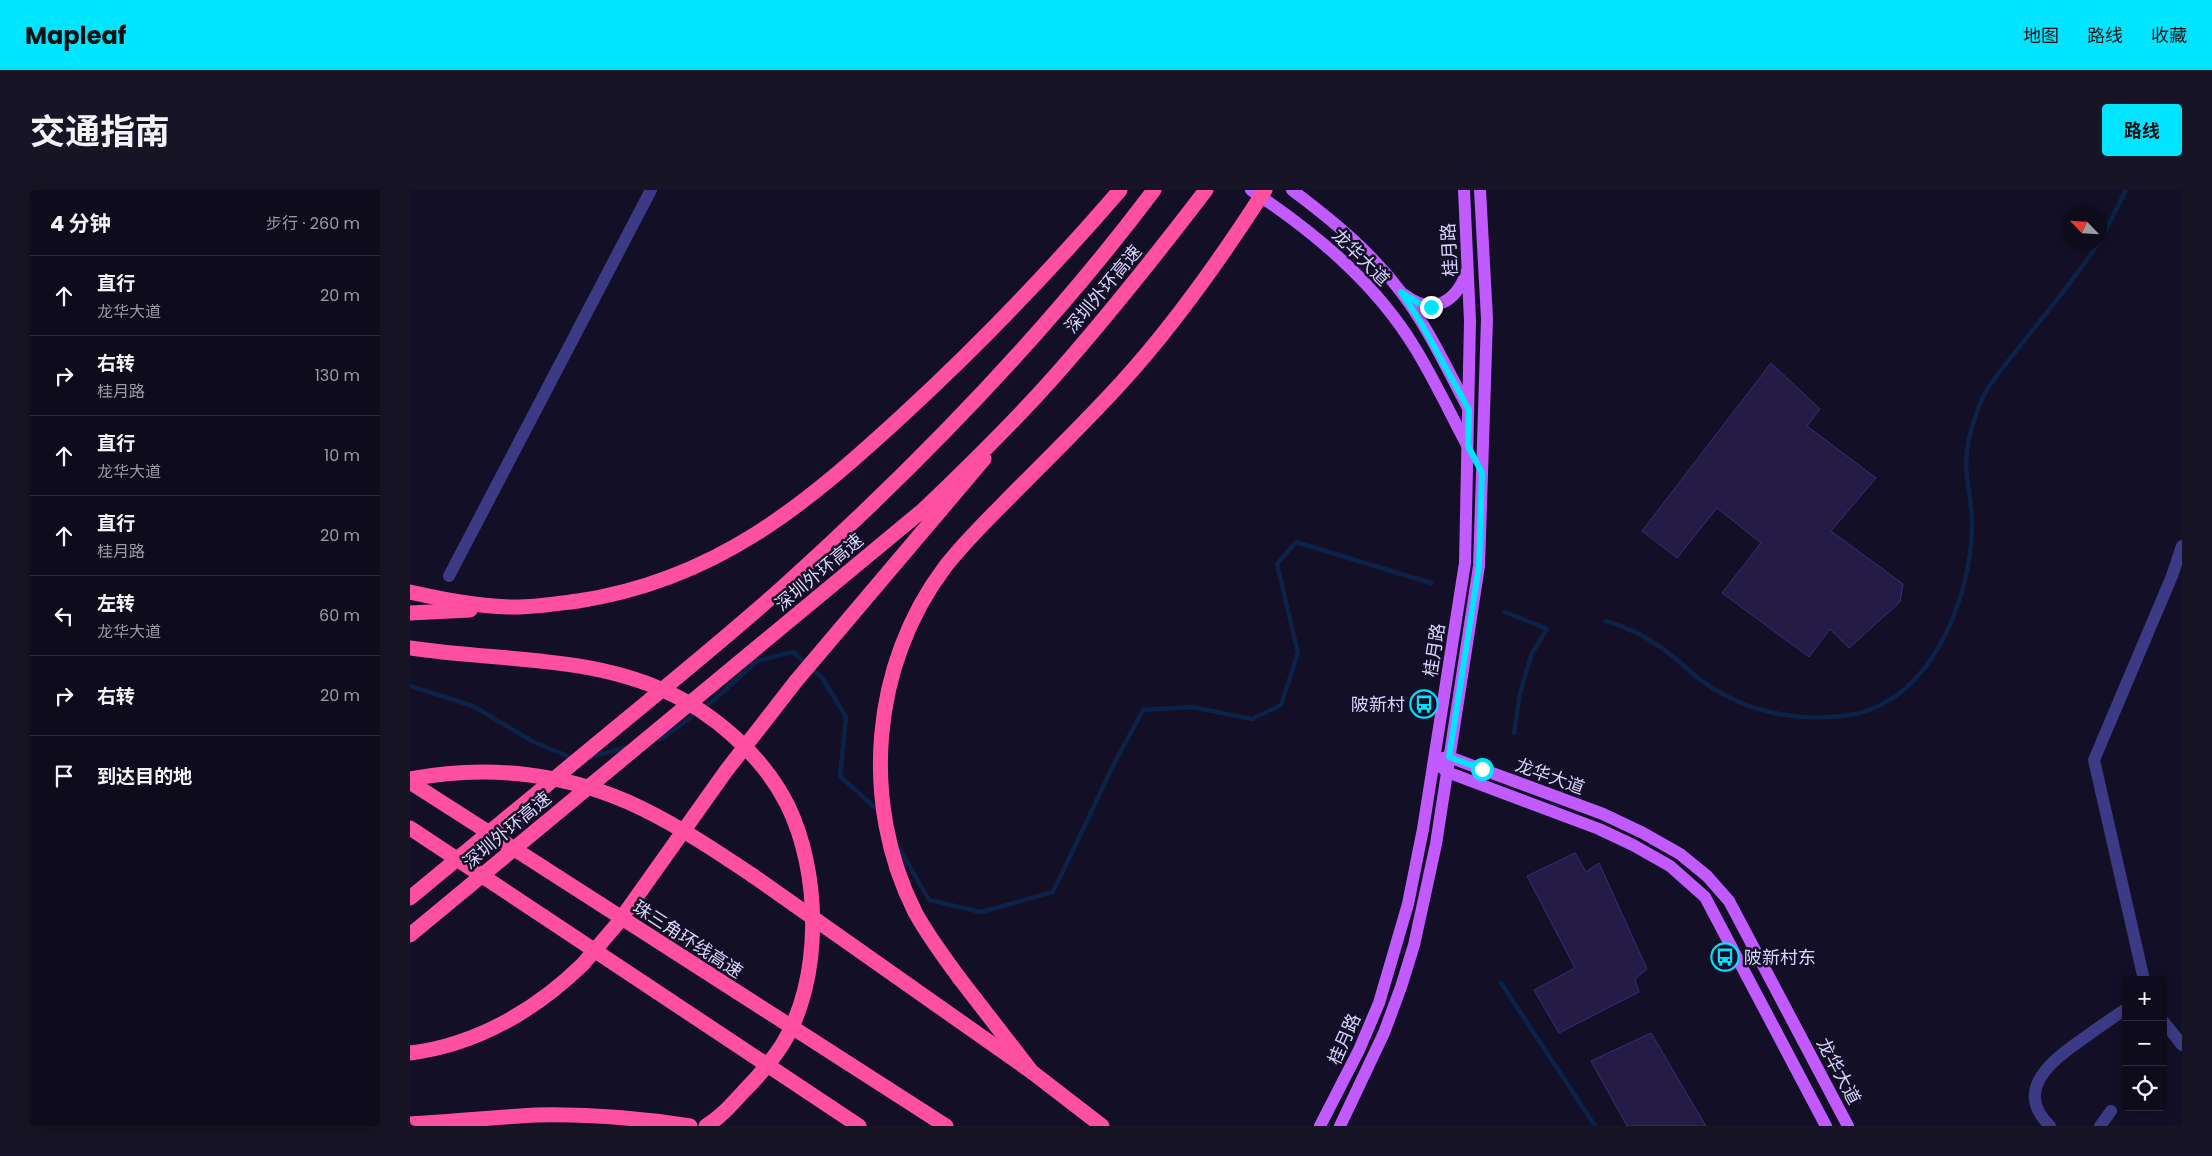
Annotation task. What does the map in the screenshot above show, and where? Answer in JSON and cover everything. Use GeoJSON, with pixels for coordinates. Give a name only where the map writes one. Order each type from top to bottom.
{"type":"FeatureCollection","features":[{"type":"Feature","properties":{"kind":"highway"},"geometry":{"type":"LineString","coordinates":[[410,614],[573,602],[638,588],[713,558],[756,535],[800,505],[843,470],[953,369],[1078,239],[1120,190]]}},
{"type":"Feature","properties":{"kind":"highway","name":"深圳外环高速"},"geometry":{"type":"LineString","coordinates":[[410,898],[695,662],[782,588],[865,511],[915,463],[992,383],[1119,235],[1154,190]]}},
{"type":"Feature","properties":{"kind":"highway","name":"深圳外环高速"},"geometry":{"type":"LineString","coordinates":[[410,935],[923,510],[983,452],[1053,378],[1130,286],[1206,190]]}},
{"type":"Feature","properties":{"kind":"highway"},"geometry":{"type":"LineString","coordinates":[[1032,1072],[936,947],[915,912],[899,875],[887,828],[880,764],[884,716],[892,676],[905,638],[922,602],[944,568],[970,537],[1121,383],[1205,278],[1265,190]]}},
{"type":"Feature","properties":{"kind":"highway"},"geometry":{"type":"LineString","coordinates":[[410,1053],[448,1045],[502,1024],[549,996],[583,964],[618,924],[726,771],[796,681],[1053,378]]}},
{"type":"Feature","properties":{"kind":"highway"},"geometry":{"type":"LineString","coordinates":[[410,592],[456,602],[509,608]]}},
{"type":"Feature","properties":{"kind":"highway"},"geometry":{"type":"LineString","coordinates":[[410,648],[443,653],[568,664],[622,675],[664,690],[695,707],[725,728],[762,767],[786,804],[801,844],[809,877],[814,918],[812,948],[806,983],[795,1016],[782,1045],[759,1075],[728,1108],[706,1126]]}},
{"type":"Feature","properties":{"kind":"highway"},"geometry":{"type":"LineString","coordinates":[[410,781],[465,771],[532,775],[604,794],[640,808],[682,831],[752,875],[1032,1072],[1102,1126]]}},
{"type":"Feature","properties":{"kind":"highway","name":"珠三角环线高速"},"geometry":{"type":"LineString","coordinates":[[410,781],[946,1126]]}},
{"type":"Feature","properties":{"kind":"highway"},"geometry":{"type":"LineString","coordinates":[[410,828],[860,1126]]}},
{"type":"Feature","properties":{"kind":"highway"},"geometry":{"type":"LineString","coordinates":[[416,1124],[564,1115],[639,1119],[690,1126]]}},
{"type":"Feature","properties":{"kind":"main road","name":"龙华大道"},"geometry":{"type":"LineString","coordinates":[[1251,190],[1286,213],[1322,241],[1376,296],[1415,347],[1482,473]]}},
{"type":"Feature","properties":{"kind":"main road","name":"龙华大道"},"geometry":{"type":"LineString","coordinates":[[1292,190],[1347,234],[1380,266],[1401,292],[1420,321],[1484,437]]}},
{"type":"Feature","properties":{"kind":"main road","name":"桂月路"},"geometry":{"type":"LineString","coordinates":[[1320,1126],[1359,1050],[1379,1004],[1408,904],[1434,760],[1465,563],[1470,321],[1464,190]]}},
{"type":"Feature","properties":{"kind":"main road","name":"桂月路"},"geometry":{"type":"LineString","coordinates":[[1340,1126],[1380,1041],[1409,962],[1425,902],[1479,566],[1487,319],[1480,190]]}},
{"type":"Feature","properties":{"kind":"main road"},"geometry":{"type":"LineString","coordinates":[[1401,292],[1420,304],[1431,307],[1444,303],[1455,293],[1463,281],[1468,268]]}},
{"type":"Feature","properties":{"kind":"main road","name":"龙华大道"},"geometry":{"type":"LineString","coordinates":[[1449,757],[1603,814],[1643,833],[1680,854],[1706,876],[1729,901],[1848,1126]]}},
{"type":"Feature","properties":{"kind":"main road"},"geometry":{"type":"LineString","coordinates":[[1434,760],[1449,757]]}},
{"type":"Feature","properties":{"kind":"main road","name":"龙华大道"},"geometry":{"type":"LineString","coordinates":[[1434,760],[1447,772],[1599,830],[1633,845],[1670,866],[1705,897],[1826,1126]]}},
{"type":"Feature","properties":{"kind":"street"},"geometry":{"type":"LineString","coordinates":[[449,576],[652,190]]}},
{"type":"Feature","properties":{"kind":"street"},"geometry":{"type":"LineString","coordinates":[[2143,976],[2094,760],[2172,576],[2182,546]]}},
{"type":"Feature","properties":{"kind":"street"},"geometry":{"type":"LineString","coordinates":[[2050,1126],[2041,1117],[2035,1101],[2037,1084],[2045,1069],[2058,1056],[2122,1012]]}},
{"type":"Feature","properties":{"kind":"street"},"geometry":{"type":"LineString","coordinates":[[2167,1026],[2182,1044]]}},
{"type":"Feature","properties":{"kind":"street"},"geometry":{"type":"LineString","coordinates":[[2100,1126],[2111,1111]]}},
{"type":"Feature","properties":{"kind":"building"},"geometry":{"type":"Polygon","coordinates":[[[1771,363],[1820,409],[1807,426],[1876,478],[1831,531],[1903,584],[1900,602],[1849,648],[1830,629],[1809,657],[1722,593],[1761,543],[1717,508],[1677,558],[1642,531],[1771,363]]]}},
{"type":"Feature","properties":{"kind":"building"},"geometry":{"type":"Polygon","coordinates":[[[1575,853],[1586,872],[1599,863],[1647,969],[1635,979],[1639,992],[1559,1033],[1534,990],[1575,968],[1527,876],[1575,853]]]}},
{"type":"Feature","properties":{"kind":"building"},"geometry":{"type":"Polygon","coordinates":[[[1651,1033],[1706,1126],[1627,1126],[1591,1061],[1651,1033]]]}},
{"type":"Feature","properties":{"kind":"waterway"},"geometry":{"type":"LineString","coordinates":[[2107,228],[2126,190]]}},
{"type":"Feature","properties":{"kind":"waterway"},"geometry":{"type":"LineString","coordinates":[[1606,621],[1653,642],[1714,689],[1739,702],[1766,711],[1791,716],[1835,717],[1874,708],[1897,695],[1916,678],[1933,657],[1957,607],[1965,581],[1972,529],[1972,513],[1966,466],[1967,451],[1971,430],[1981,400],[1996,376],[2071,282],[2094,250]]}},
{"type":"Feature","properties":{"kind":"waterway"},"geometry":{"type":"LineString","coordinates":[[898,846],[929,900],[981,912],[1053,892],[1113,766],[1143,710],[1192,707],[1252,719],[1281,705],[1298,653],[1277,564],[1296,542],[1431,583]]}},
{"type":"Feature","properties":{"kind":"waterway"},"geometry":{"type":"LineString","coordinates":[[1505,612],[1547,629],[1532,653],[1520,693],[1514,733]]}},
{"type":"Feature","properties":{"kind":"waterway"},"geometry":{"type":"LineString","coordinates":[[654,740],[663,738],[714,700],[757,661],[793,652],[823,679],[846,717],[840,776],[881,813]]}},
{"type":"Feature","properties":{"kind":"waterway"},"geometry":{"type":"LineString","coordinates":[[410,686],[473,706],[532,741],[574,759]]}},
{"type":"Feature","properties":{"kind":"waterway"},"geometry":{"type":"LineString","coordinates":[[589,757],[630,747]]}},
{"type":"Feature","properties":{"kind":"waterway"},"geometry":{"type":"LineString","coordinates":[[1501,983],[1595,1126]]}},
{"type":"Feature","properties":{"kind":"place","name":"陂新村"},"geometry":{"type":"Point","coordinates":[1424,704]}},
{"type":"Feature","properties":{"kind":"place","name":"陂新村东"},"geometry":{"type":"Point","coordinates":[1725,957]}},
{"type":"Feature","properties":{"kind":"route"},"geometry":{"type":"LineString","coordinates":[[1431,307],[1410,299],[1401,292],[1431,339],[1469,410],[1468,446],[1482,473],[1479,566],[1449,757],[1482,769]]}}]}
